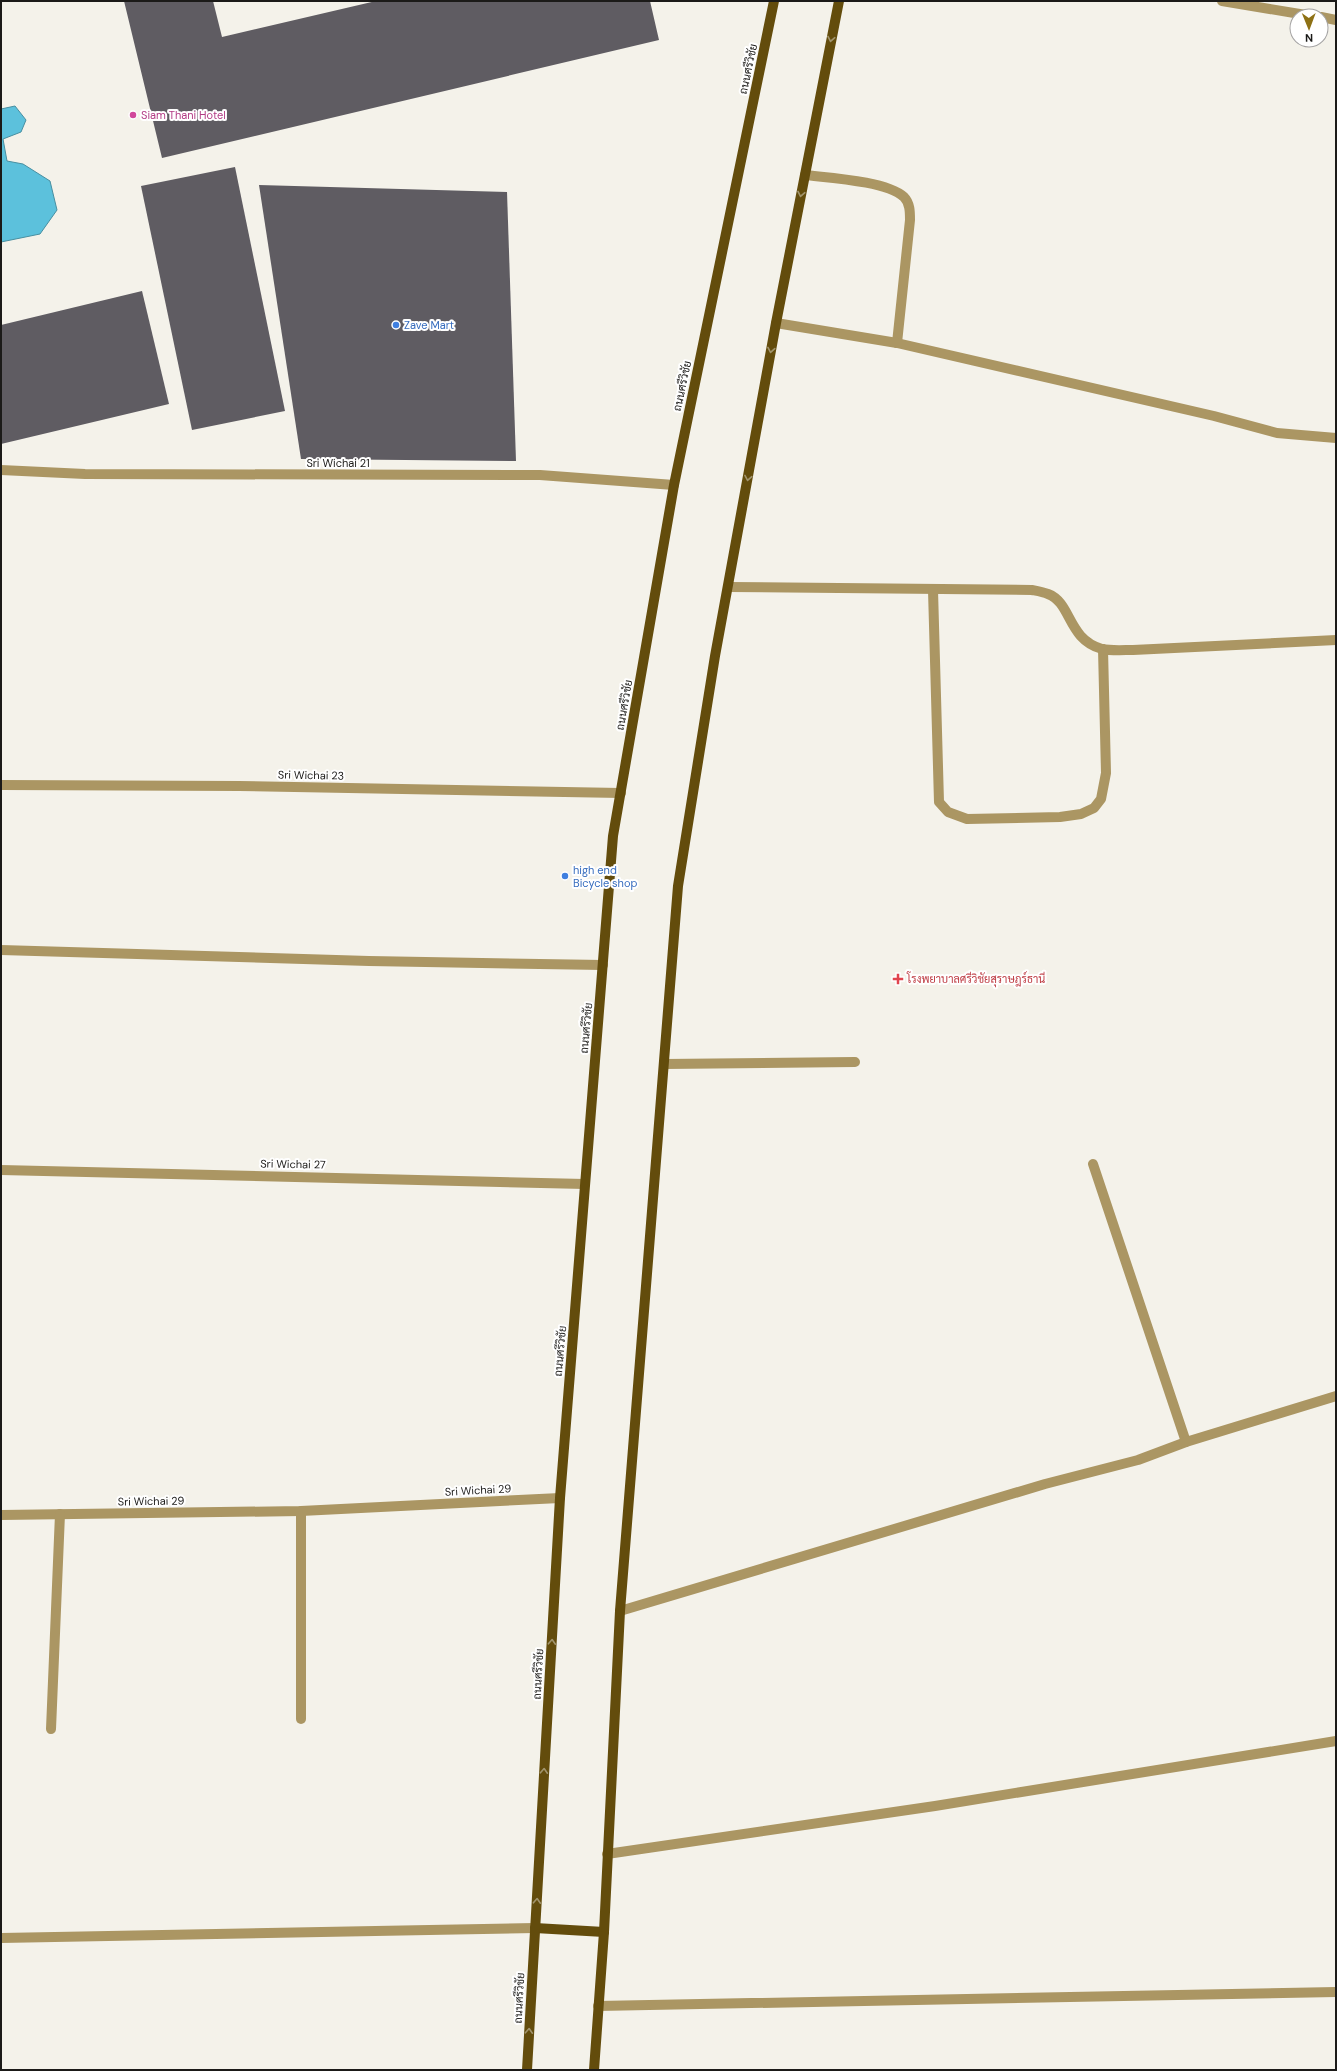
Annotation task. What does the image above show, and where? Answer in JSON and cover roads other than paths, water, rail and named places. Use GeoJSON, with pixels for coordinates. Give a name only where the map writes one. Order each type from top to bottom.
{"type":"FeatureCollection","features":[{"type":"Feature","properties":{"kind":"main road","name":"ถนนศรีวิชัย"},"geometry":{"type":"LineString","coordinates":[[527,2070],[560,1498],[613,836],[674,485],[774,1]]}},
{"type":"Feature","properties":{"kind":"main road"},"geometry":{"type":"LineString","coordinates":[[594,2070],[604,1932],[620,1611],[678,886],[715,656],[729,587],[776,323],[839,1]]}},
{"type":"Feature","properties":{"kind":"main road"},"geometry":{"type":"LineString","coordinates":[[535,1928],[604,1932]]}},
{"type":"Feature","properties":{"kind":"street"},"geometry":{"type":"LineString","coordinates":[[1222,1],[1289,12]]}},
{"type":"Feature","properties":{"kind":"street"},"geometry":{"type":"LineString","coordinates":[[805,175],[883,186],[905,198],[910,208],[910,220],[897,343]]}},
{"type":"Feature","properties":{"kind":"street"},"geometry":{"type":"LineString","coordinates":[[776,323],[897,343],[1214,416],[1277,433],[1336,438]]}},
{"type":"Feature","properties":{"kind":"street","name":"Sri Wichai 21"},"geometry":{"type":"LineString","coordinates":[[1,470],[85,474],[540,475],[674,485]]}},
{"type":"Feature","properties":{"kind":"street"},"geometry":{"type":"LineString","coordinates":[[729,587],[1032,590],[1049,594],[1062,605],[1078,634],[1090,643],[1103,649],[1133,650],[1336,640]]}},
{"type":"Feature","properties":{"kind":"street"},"geometry":{"type":"LineString","coordinates":[[933,590],[939,802],[948,812],[967,819],[1060,817],[1081,814],[1094,808],[1101,799],[1106,773],[1103,649]]}},
{"type":"Feature","properties":{"kind":"street","name":"Sri Wichai 23"},"geometry":{"type":"LineString","coordinates":[[1,785],[247,786],[621,793]]}},
{"type":"Feature","properties":{"kind":"street"},"geometry":{"type":"LineString","coordinates":[[1,950],[377,962],[603,965]]}},
{"type":"Feature","properties":{"kind":"street"},"geometry":{"type":"LineString","coordinates":[[664,1064],[855,1062]]}},
{"type":"Feature","properties":{"kind":"street"},"geometry":{"type":"LineString","coordinates":[[1093,1164],[1186,1442]]}},
{"type":"Feature","properties":{"kind":"street","name":"Sri Wichai 27"},"geometry":{"type":"LineString","coordinates":[[1,1170],[585,1184]]}},
{"type":"Feature","properties":{"kind":"street"},"geometry":{"type":"LineString","coordinates":[[620,1611],[1045,1484],[1138,1460],[1186,1442],[1336,1396]]}},
{"type":"Feature","properties":{"kind":"street","name":"Sri Wichai 29"},"geometry":{"type":"LineString","coordinates":[[1,1515],[301,1511],[560,1498]]}},
{"type":"Feature","properties":{"kind":"street"},"geometry":{"type":"LineString","coordinates":[[301,1511],[301,1719]]}},
{"type":"Feature","properties":{"kind":"street"},"geometry":{"type":"LineString","coordinates":[[51,1729],[60,1514]]}},
{"type":"Feature","properties":{"kind":"street"},"geometry":{"type":"LineString","coordinates":[[607,1854],[935,1806],[1336,1740]]}},
{"type":"Feature","properties":{"kind":"street"},"geometry":{"type":"LineString","coordinates":[[1,1938],[535,1928]]}},
{"type":"Feature","properties":{"kind":"street"},"geometry":{"type":"LineString","coordinates":[[598,2006],[1336,1996]]}},
{"type":"Feature","properties":{"kind":"water"},"geometry":{"type":"Polygon","coordinates":[[[15,106],[26,120],[21,132],[3,139],[7,161],[23,164],[50,181],[57,210],[40,234],[1,242],[1,109],[15,106]]]}},
{"type":"Feature","properties":{"kind":"place","name":"Siam Thani Hotel"},"geometry":{"type":"Point","coordinates":[133,115]}},
{"type":"Feature","properties":{"kind":"place","name":"Zave Mart"},"geometry":{"type":"Point","coordinates":[396,325]}},
{"type":"Feature","properties":{"kind":"place","name":"high end Bicycle shop"},"geometry":{"type":"Point","coordinates":[565,876]}},
{"type":"Feature","properties":{"kind":"place","name":"โรงพยาบาลศรีวิชัยสุราษฎร์ธานี"},"geometry":{"type":"Point","coordinates":[898,979]}}]}
